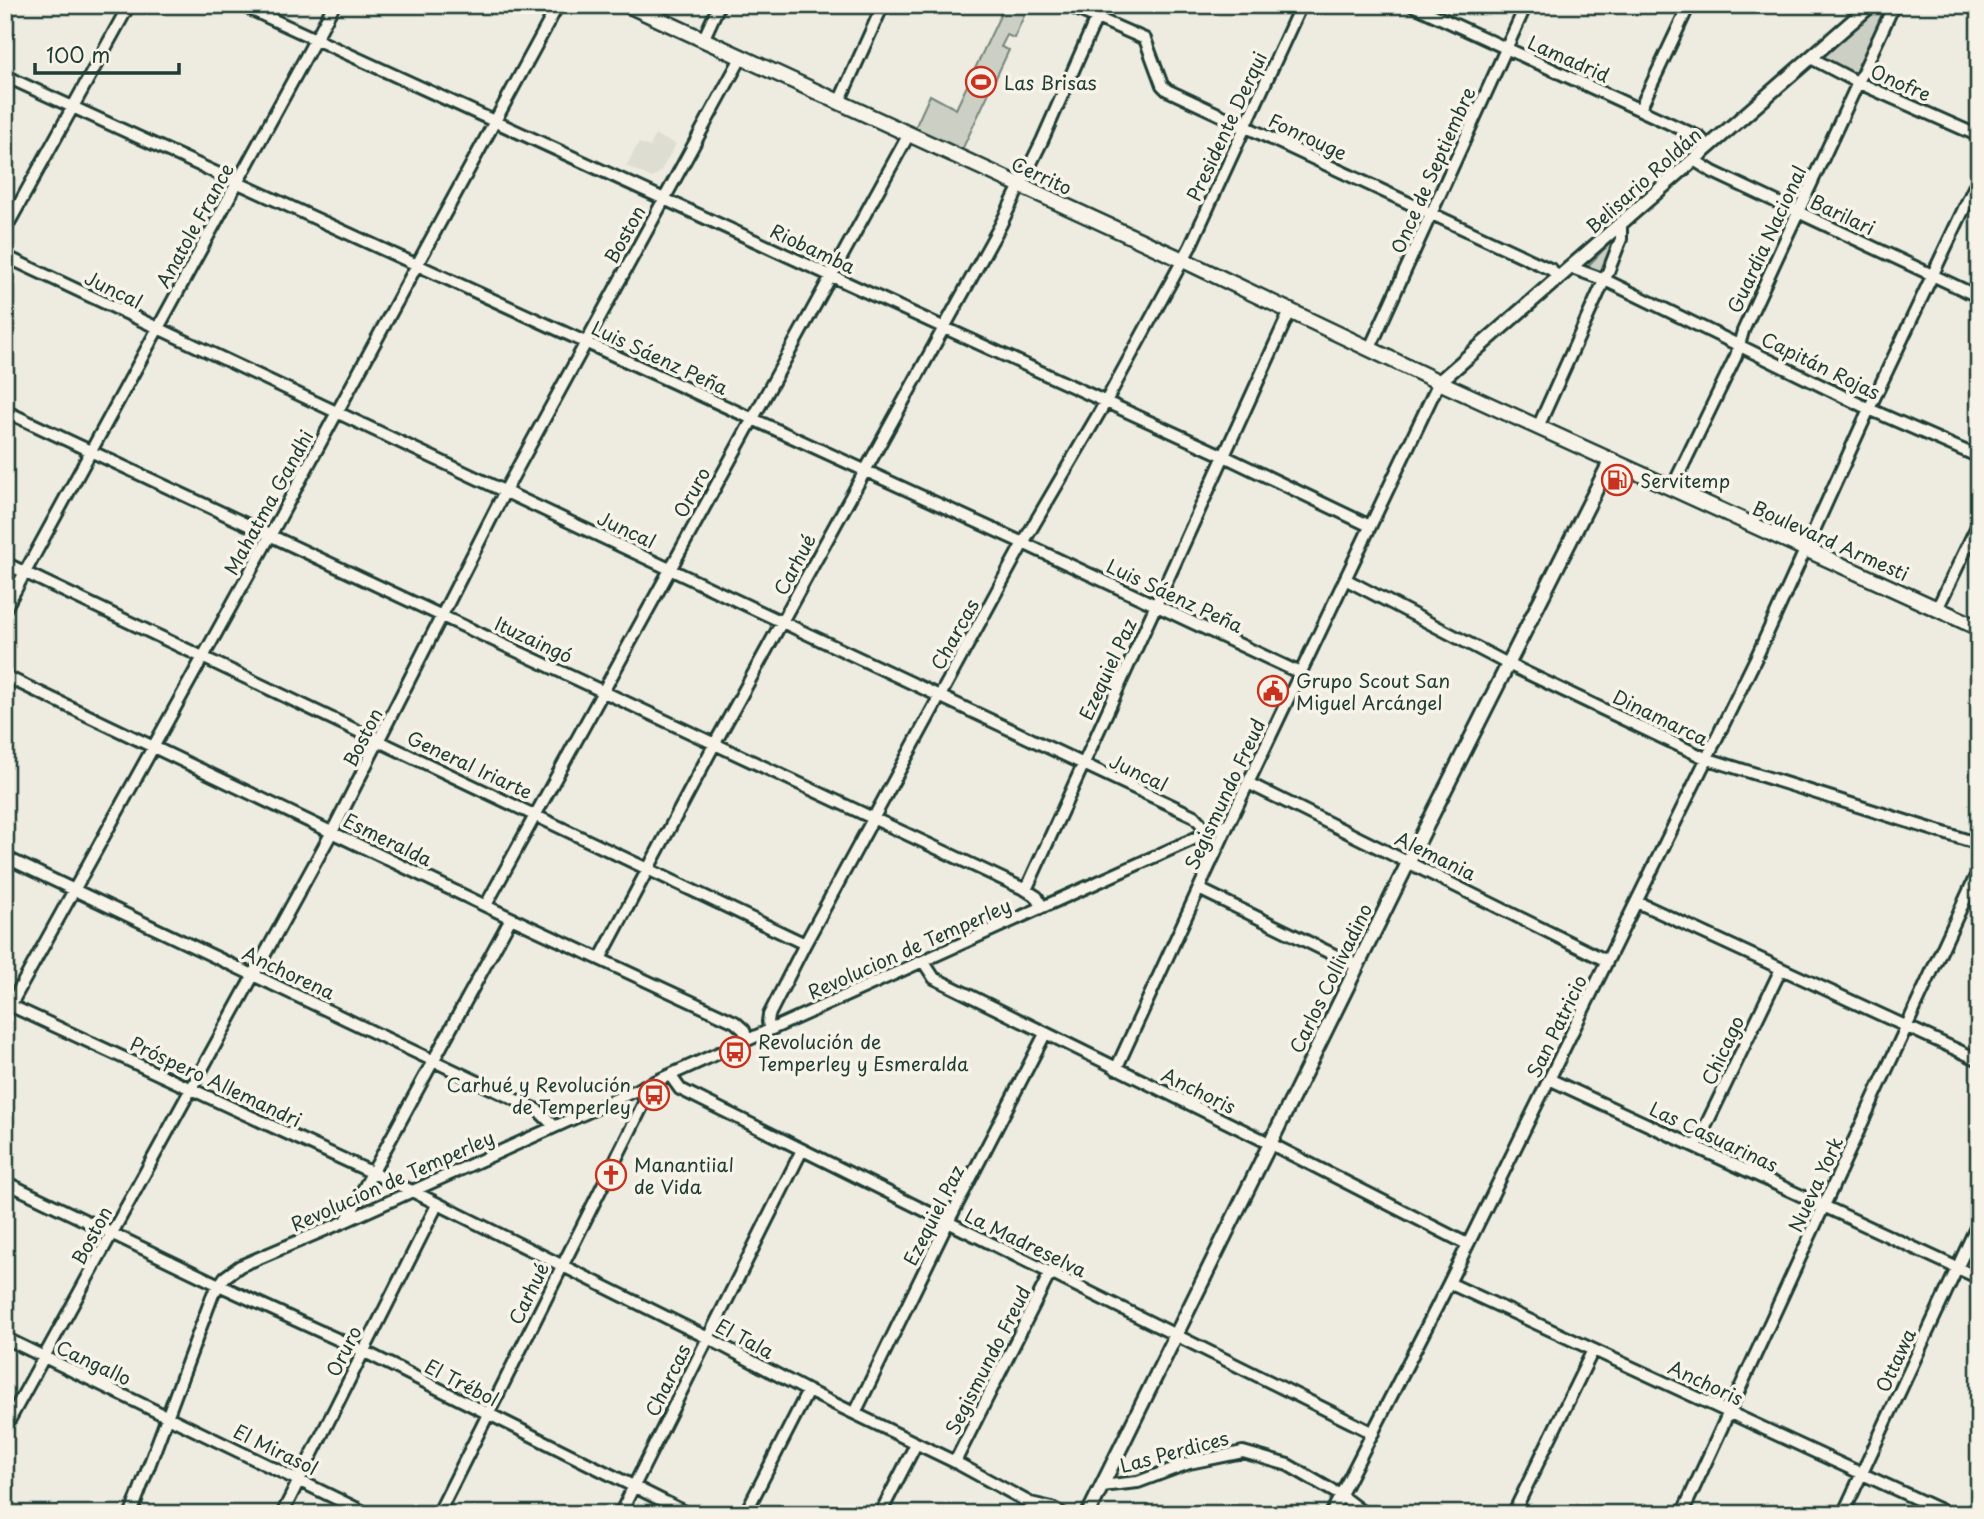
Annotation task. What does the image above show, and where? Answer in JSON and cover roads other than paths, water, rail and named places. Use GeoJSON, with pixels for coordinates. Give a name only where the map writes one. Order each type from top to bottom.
{"type":"FeatureCollection","features":[{"type":"Feature","properties":{"kind":"main road","name":"Cerrito"},"geometry":{"type":"LineString","coordinates":[[628,5],[1183,260],[1439,382]]}},
{"type":"Feature","properties":{"kind":"main road","name":"Boulevard Armesti"},"geometry":{"type":"LineString","coordinates":[[1439,382],[1979,628]]}},
{"type":"Feature","properties":{"kind":"street"},"geometry":{"type":"LineString","coordinates":[[5,230],[130,5]]}},
{"type":"Feature","properties":{"kind":"street","name":"Riobamba"},"geometry":{"type":"LineString","coordinates":[[242,5],[1224,456],[1370,526]]}},
{"type":"Feature","properties":{"kind":"street","name":"Anatole France"},"geometry":{"type":"LineString","coordinates":[[5,609],[334,5]]}},
{"type":"Feature","properties":{"kind":"street","name":"Mahatma Gandhi"},"geometry":{"type":"LineString","coordinates":[[7,1007],[271,534],[558,5]]}},
{"type":"Feature","properties":{"kind":"street"},"geometry":{"type":"LineString","coordinates":[[703,40],[719,5]]}},
{"type":"Feature","properties":{"kind":"street"},"geometry":{"type":"LineString","coordinates":[[839,102],[883,5]]}},
{"type":"Feature","properties":{"kind":"street","name":"Fonrouge"},"geometry":{"type":"LineString","coordinates":[[1067,5],[1145,39],[1162,85],[1167,90],[1552,270],[1558,279]]}},
{"type":"Feature","properties":{"kind":"street","name":"Carhué"},"geometry":{"type":"LineString","coordinates":[[600,959],[647,867],[1020,187],[1102,5]]}},
{"type":"Feature","properties":{"kind":"street","name":"Presidente Derqui"},"geometry":{"type":"LineString","coordinates":[[1183,260],[1301,5]]}},
{"type":"Feature","properties":{"kind":"street","name":"Lamadrid"},"geometry":{"type":"LineString","coordinates":[[1412,5],[1699,137],[1709,147]]}},
{"type":"Feature","properties":{"kind":"street","name":"Once de Septiembre"},"geometry":{"type":"LineString","coordinates":[[1370,348],[1526,5]]}},
{"type":"Feature","properties":{"kind":"street"},"geometry":{"type":"LineString","coordinates":[[1640,109],[1689,5]]}},
{"type":"Feature","properties":{"kind":"street"},"geometry":{"type":"LineString","coordinates":[[1850,5],[1861,14]]}},
{"type":"Feature","properties":{"kind":"street","name":"Belisario Roldán"},"geometry":{"type":"LineString","coordinates":[[1439,382],[1871,5]]}},
{"type":"Feature","properties":{"kind":"street","name":"Guardia Nacional"},"geometry":{"type":"LineString","coordinates":[[1672,488],[1736,356],[1743,331],[1894,5]]}},
{"type":"Feature","properties":{"kind":"street","name":"Boston"},"geometry":{"type":"LineString","coordinates":[[5,1428],[332,832],[505,491],[741,58]]}},
{"type":"Feature","properties":{"kind":"street","name":"Onofre"},"geometry":{"type":"LineString","coordinates":[[1811,58],[1859,83],[1979,136]]}},
{"type":"Feature","properties":{"kind":"street","name":"Luis Sáenz Peña"},"geometry":{"type":"LineString","coordinates":[[5,76],[752,418],[1300,673]]}},
{"type":"Feature","properties":{"kind":"street","name":"Oruro"},"geometry":{"type":"LineString","coordinates":[[486,905],[909,134]]}},
{"type":"Feature","properties":{"kind":"street","name":"Barilari"},"geometry":{"type":"LineString","coordinates":[[1694,160],[1713,172],[1979,297]]}},
{"type":"Feature","properties":{"kind":"street","name":"San Patricio"},"geometry":{"type":"LineString","coordinates":[[1331,1514],[1449,1283],[1757,656],[1807,551],[1869,408],[1979,177]]}},
{"type":"Feature","properties":{"kind":"street"},"geometry":{"type":"LineString","coordinates":[[1538,427],[1605,280],[1621,239],[1621,225]]}},
{"type":"Feature","properties":{"kind":"street","name":"Juncal"},"geometry":{"type":"LineString","coordinates":[[5,256],[1194,816],[1206,832],[1215,853]]}},
{"type":"Feature","properties":{"kind":"street","name":"Charcas"},"geometry":{"type":"LineString","coordinates":[[770,1030],[769,1015],[805,944],[1023,543],[1105,403],[1183,260]]}},
{"type":"Feature","properties":{"kind":"street","name":"Capitán Rojas"},"geometry":{"type":"LineString","coordinates":[[1572,268],[1605,280],[1869,408],[1979,457]]}},
{"type":"Feature","properties":{"kind":"street","name":"Ezequiel Paz"},"geometry":{"type":"LineString","coordinates":[[1026,890],[1290,311]]}},
{"type":"Feature","properties":{"kind":"street","name":"Segismundo Freud"},"geometry":{"type":"LineString","coordinates":[[1116,1069],[1229,823],[1439,382]]}},
{"type":"Feature","properties":{"kind":"street","name":"Ituzaingó"},"geometry":{"type":"LineString","coordinates":[[5,411],[1026,890],[1037,897],[1042,907]]}},
{"type":"Feature","properties":{"kind":"street","name":"Carlos Collivadino"},"geometry":{"type":"LineString","coordinates":[[1088,1514],[1409,861],[1611,460]]}},
{"type":"Feature","properties":{"kind":"street"},"geometry":{"type":"LineString","coordinates":[[1937,609],[1979,522]]}},
{"type":"Feature","properties":{"kind":"street","name":"General Iriarte"},"geometry":{"type":"LineString","coordinates":[[5,563],[805,944]]}},
{"type":"Feature","properties":{"kind":"street","name":"Dinamarca"},"geometry":{"type":"LineString","coordinates":[[1345,579],[1508,664],[1705,758],[1979,845]]}},
{"type":"Feature","properties":{"kind":"street","name":"Esmeralda"},"geometry":{"type":"LineString","coordinates":[[5,676],[511,918],[736,1022],[744,1030],[747,1040]]}},
{"type":"Feature","properties":{"kind":"street","name":"Alemania"},"geometry":{"type":"LineString","coordinates":[[1248,783],[1607,961]]}},
{"type":"Feature","properties":{"kind":"street","name":"Revolucion de Temperley"},"geometry":{"type":"LineString","coordinates":[[131,1514],[213,1294],[240,1266],[346,1221],[1229,823]]}},
{"type":"Feature","properties":{"kind":"street","name":"Anchorena"},"geometry":{"type":"LineString","coordinates":[[5,857],[539,1111],[554,1126]]}},
{"type":"Feature","properties":{"kind":"street","name":"Nueva York"},"geometry":{"type":"LineString","coordinates":[[1682,1514],[1979,869]]}},
{"type":"Feature","properties":{"kind":"street"},"geometry":{"type":"LineString","coordinates":[[1199,889],[1357,966]]}},
{"type":"Feature","properties":{"kind":"street"},"geometry":{"type":"LineString","coordinates":[[1637,902],[1979,1060]]}},
{"type":"Feature","properties":{"kind":"street"},"geometry":{"type":"LineString","coordinates":[[346,1221],[511,918]]}},
{"type":"Feature","properties":{"kind":"street","name":"Anchoris"},"geometry":{"type":"LineString","coordinates":[[923,961],[934,978],[1467,1244]]}},
{"type":"Feature","properties":{"kind":"street","name":"Chicago"},"geometry":{"type":"LineString","coordinates":[[1696,1146],[1781,969]]}},
{"type":"Feature","properties":{"kind":"street","name":"Próspero Allemandri"},"geometry":{"type":"LineString","coordinates":[[7,1007],[191,1088],[412,1191]]}},
{"type":"Feature","properties":{"kind":"street","name":"Ezequiel Paz"},"geometry":{"type":"LineString","coordinates":[[855,1413],[947,1224],[1045,1034]]}},
{"type":"Feature","properties":{"kind":"street","name":"La Madreselva"},"geometry":{"type":"LineString","coordinates":[[670,1075],[680,1089],[947,1224],[1373,1433]]}},
{"type":"Feature","properties":{"kind":"street","name":"Las Casuarinas"},"geometry":{"type":"LineString","coordinates":[[1549,1079],[1979,1278]]}},
{"type":"Feature","properties":{"kind":"street","name":"Carhué"},"geometry":{"type":"LineString","coordinates":[[438,1514],[644,1102],[644,1086]]}},
{"type":"Feature","properties":{"kind":"street","name":"Charcas"},"geometry":{"type":"LineString","coordinates":[[620,1514],[802,1150]]}},
{"type":"Feature","properties":{"kind":"street","name":"El Trébol"},"geometry":{"type":"LineString","coordinates":[[5,1182],[363,1351],[689,1514]]}},
{"type":"Feature","properties":{"kind":"street","name":"El Tala"},"geometry":{"type":"LineString","coordinates":[[412,1191],[708,1338],[808,1391],[955,1462],[1034,1509],[1052,1508],[1063,1514]]}},
{"type":"Feature","properties":{"kind":"street","name":"Oruro"},"geometry":{"type":"LineString","coordinates":[[282,1514],[437,1205]]}},
{"type":"Feature","properties":{"kind":"street","name":"Ottawa"},"geometry":{"type":"LineString","coordinates":[[1843,1514],[1979,1220]]}},
{"type":"Feature","properties":{"kind":"street","name":"Segismundo Freud"},"geometry":{"type":"LineString","coordinates":[[955,1462],[1050,1273]]}},
{"type":"Feature","properties":{"kind":"street","name":"Anchoris"},"geometry":{"type":"LineString","coordinates":[[1449,1283],[1950,1514]]}},
{"type":"Feature","properties":{"kind":"street","name":"Cangallo"},"geometry":{"type":"LineString","coordinates":[[5,1338],[168,1416]]}},
{"type":"Feature","properties":{"kind":"street"},"geometry":{"type":"LineString","coordinates":[[1513,1514],[1593,1350]]}},
{"type":"Feature","properties":{"kind":"street"},"geometry":{"type":"LineString","coordinates":[[745,1514],[808,1391]]}},
{"type":"Feature","properties":{"kind":"street","name":"El Mirasol"},"geometry":{"type":"LineString","coordinates":[[168,1416],[368,1514]]}},
{"type":"Feature","properties":{"kind":"street","name":"Segismundo Freud"},"geometry":{"type":"LineString","coordinates":[[880,1514],[916,1444]]}},
{"type":"Feature","properties":{"kind":"street","name":"Las Perdices"},"geometry":{"type":"LineString","coordinates":[[1101,1486],[1138,1482],[1189,1463],[1243,1452],[1288,1465],[1340,1495],[1365,1514]]}},
{"type":"Feature","properties":{"kind":"place","name":"Las Brisas"},"geometry":{"type":"Point","coordinates":[981,82]}},
{"type":"Feature","properties":{"kind":"place","name":"Servitemp"},"geometry":{"type":"Point","coordinates":[1617,480]}},
{"type":"Feature","properties":{"kind":"place","name":"Grupo Scout San Miguel Arcángel"},"geometry":{"type":"Point","coordinates":[1273,691]}},
{"type":"Feature","properties":{"kind":"place","name":"Revolución de Temperley y Esmeralda"},"geometry":{"type":"Point","coordinates":[735,1052]}},
{"type":"Feature","properties":{"kind":"place","name":"Carhué y Revolución de Temperley"},"geometry":{"type":"Point","coordinates":[654,1095]}},
{"type":"Feature","properties":{"kind":"place","name":"Manantiial de Vida"},"geometry":{"type":"Point","coordinates":[611,1175]}}]}
